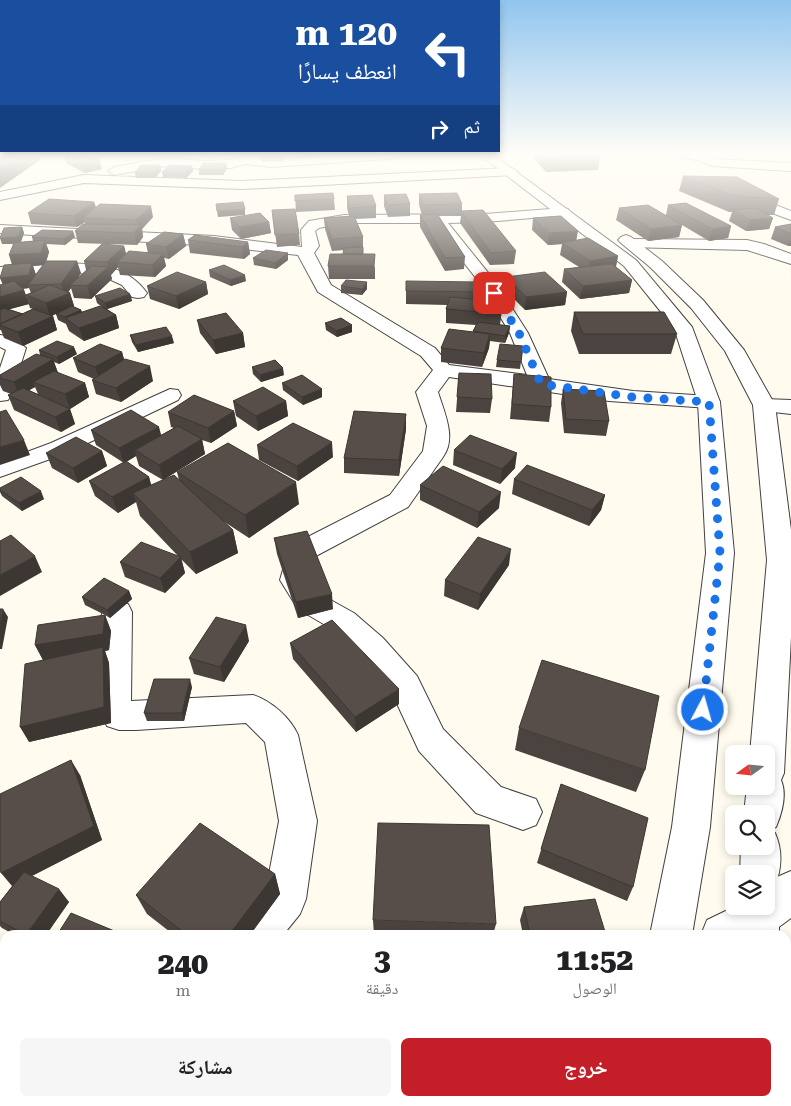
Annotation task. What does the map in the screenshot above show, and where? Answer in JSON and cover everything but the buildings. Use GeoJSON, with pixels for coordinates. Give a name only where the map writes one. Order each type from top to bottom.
{"type":"FeatureCollection","features":[{"type":"Feature","properties":{"kind":"street"},"geometry":{"type":"LineString","coordinates":[[555,206],[630,263],[683,327],[709,402],[720,553],[691,827],[672,930]]}},
{"type":"Feature","properties":{"kind":"street"},"geometry":{"type":"LineString","coordinates":[[577,206],[632,244],[697,304],[734,350],[764,405],[781,560],[768,745]]}},
{"type":"Feature","properties":{"kind":"street"},"geometry":{"type":"LineString","coordinates":[[765,206],[791,216]]}},
{"type":"Feature","properties":{"kind":"street"},"geometry":{"type":"LineString","coordinates":[[306,254],[311,246],[308,230],[314,224],[344,219],[485,218],[563,212]]}},
{"type":"Feature","properties":{"kind":"street"},"geometry":{"type":"LineString","coordinates":[[438,218],[486,280],[519,333],[541,384]]}},
{"type":"Feature","properties":{"kind":"street"},"geometry":{"type":"LineString","coordinates":[[0,228],[214,241],[300,251],[306,254],[324,288],[428,352],[443,370],[485,373],[541,384],[632,397],[709,402]]}},
{"type":"Feature","properties":{"kind":"street"},"geometry":{"type":"LineString","coordinates":[[632,244],[747,245],[791,258]]}},
{"type":"Feature","properties":{"kind":"street"},"geometry":{"type":"LineString","coordinates":[[0,272],[28,268],[71,268],[108,272],[127,280],[138,293]]}},
{"type":"Feature","properties":{"kind":"street"},"geometry":{"type":"LineString","coordinates":[[0,342],[6,341],[16,348],[0,395]]}},
{"type":"Feature","properties":{"kind":"street"},"geometry":{"type":"LineString","coordinates":[[443,370],[427,392],[438,426],[435,452],[399,501],[302,552],[294,580],[308,601],[343,621],[372,647],[405,685],[431,740],[489,801],[523,812]]}},
{"type":"Feature","properties":{"kind":"street"},"geometry":{"type":"LineString","coordinates":[[0,470],[59,448],[170,395]]}},
{"type":"Feature","properties":{"kind":"street"},"geometry":{"type":"LineString","coordinates":[[764,405],[791,407]]}},
{"type":"Feature","properties":{"kind":"street"},"geometry":{"type":"LineString","coordinates":[[117,612],[114,693],[115,705],[119,716],[156,716],[214,709],[253,709],[281,734],[298,821],[285,899],[262,930]]}},
{"type":"Feature","properties":{"kind":"street"},"geometry":{"type":"LineString","coordinates":[[749,924],[791,892]]}},
{"type":"Feature","properties":{"kind":"route"},"geometry":{"type":"LineString","coordinates":[[494,293],[519,333],[541,384],[632,397],[709,402],[720,553],[703,710]]}}]}
